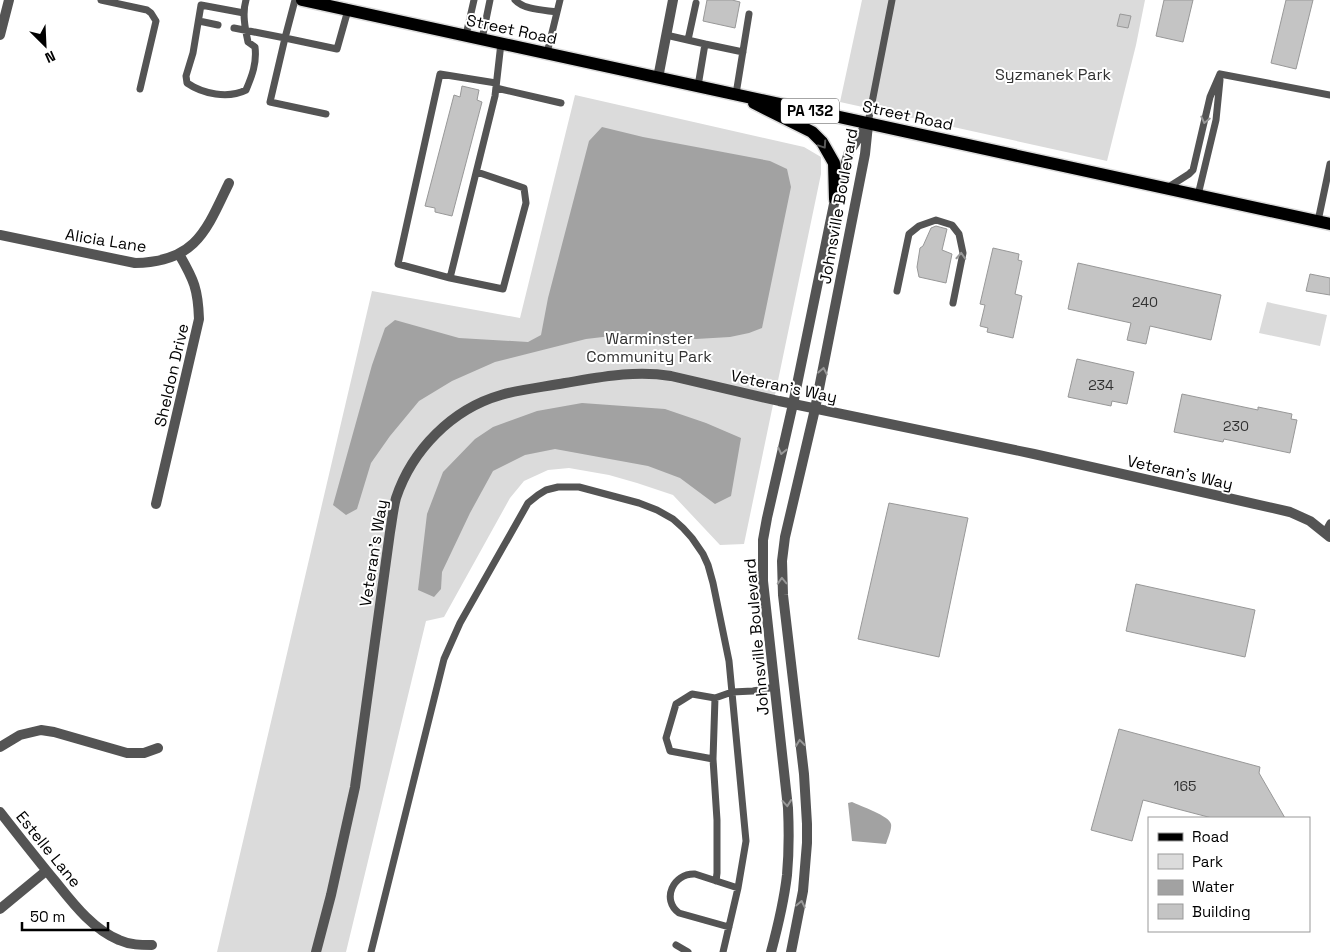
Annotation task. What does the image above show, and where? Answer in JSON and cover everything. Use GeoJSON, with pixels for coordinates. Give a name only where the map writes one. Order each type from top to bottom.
{"type":"FeatureCollection","features":[{"type":"Feature","properties":{"kind":"main road","name":"Street Road"},"geometry":{"type":"LineString","coordinates":[[302,0],[1324,223]]}},
{"type":"Feature","properties":{"kind":"main road"},"geometry":{"type":"LineString","coordinates":[[736,94],[812,132],[822,142],[834,164],[835,200]]}},
{"type":"Feature","properties":{"kind":"street"},"geometry":{"type":"LineString","coordinates":[[0,35],[9,0]]}},
{"type":"Feature","properties":{"kind":"street"},"geometry":{"type":"LineString","coordinates":[[658,78],[673,0]]}},
{"type":"Feature","properties":{"kind":"street","name":"Johnsville Boulevard"},"geometry":{"type":"LineString","coordinates":[[771,952],[787,873],[789,831],[763,581],[763,540],[766,518],[793,404],[835,200],[849,152],[868,123]]}},
{"type":"Feature","properties":{"kind":"street","name":"Johnsville Boulevard"},"geometry":{"type":"LineString","coordinates":[[791,952],[804,891],[808,844],[804,774],[783,595],[782,561],[785,537],[815,408],[865,154],[868,123]]}},
{"type":"Feature","properties":{"kind":"street","name":"Alicia Lane"},"geometry":{"type":"LineString","coordinates":[[0,235],[135,263],[165,260],[179,254],[197,240],[207,228],[230,183]]}},
{"type":"Feature","properties":{"kind":"street","name":"Sheldon Drive"},"geometry":{"type":"LineString","coordinates":[[156,504],[199,319],[199,301],[196,286],[179,254]]}},
{"type":"Feature","properties":{"kind":"street","name":"Veteran's Way"},"geometry":{"type":"LineString","coordinates":[[316,952],[355,787],[396,498],[403,480],[427,444],[440,429],[465,410],[494,397],[512,392],[620,374],[649,373],[671,376],[793,404],[1034,454],[1290,512],[1328,531]]}},
{"type":"Feature","properties":{"kind":"street"},"geometry":{"type":"LineString","coordinates":[[0,747],[20,735],[41,730],[127,753],[144,753],[158,748]]}},
{"type":"Feature","properties":{"kind":"street","name":"Estelle Lane"},"geometry":{"type":"LineString","coordinates":[[0,812],[46,871],[78,908],[102,930],[118,940],[129,944],[152,945]]}},
{"type":"Feature","properties":{"kind":"street"},"geometry":{"type":"LineString","coordinates":[[0,909],[46,871]]}},
{"type":"Feature","properties":{"kind":"lane"},"geometry":{"type":"LineString","coordinates":[[101,0],[127,3],[147,10],[156,21],[140,88]]}},
{"type":"Feature","properties":{"kind":"lane"},"geometry":{"type":"LineString","coordinates":[[244,13],[202,2],[193,53],[186,76],[187,83],[206,92],[231,95],[246,90],[253,73],[256,56],[255,47],[248,42],[244,13],[246,0]]}},
{"type":"Feature","properties":{"kind":"lane"},"geometry":{"type":"LineString","coordinates":[[295,0],[270,102],[326,114]]}},
{"type":"Feature","properties":{"kind":"lane"},"geometry":{"type":"LineString","coordinates":[[466,35],[474,0]]}},
{"type":"Feature","properties":{"kind":"lane"},"geometry":{"type":"LineString","coordinates":[[482,39],[490,0]]}},
{"type":"Feature","properties":{"kind":"lane"},"geometry":{"type":"LineString","coordinates":[[515,0],[526,7],[557,12]]}},
{"type":"Feature","properties":{"kind":"lane"},"geometry":{"type":"LineString","coordinates":[[547,53],[560,0]]}},
{"type":"Feature","properties":{"kind":"lane"},"geometry":{"type":"LineString","coordinates":[[868,123],[892,0]]}},
{"type":"Feature","properties":{"kind":"lane"},"geometry":{"type":"LineString","coordinates":[[688,40],[696,3]]}},
{"type":"Feature","properties":{"kind":"lane"},"geometry":{"type":"LineString","coordinates":[[234,28],[337,49],[348,10]]}},
{"type":"Feature","properties":{"kind":"lane"},"geometry":{"type":"LineString","coordinates":[[736,94],[749,14]]}},
{"type":"Feature","properties":{"kind":"lane"},"geometry":{"type":"LineString","coordinates":[[199,21],[218,25]]}},
{"type":"Feature","properties":{"kind":"lane"},"geometry":{"type":"LineString","coordinates":[[666,35],[743,52]]}},
{"type":"Feature","properties":{"kind":"lane"},"geometry":{"type":"LineString","coordinates":[[450,278],[477,172],[496,86],[501,43]]}},
{"type":"Feature","properties":{"kind":"lane"},"geometry":{"type":"LineString","coordinates":[[698,86],[705,44]]}},
{"type":"Feature","properties":{"kind":"lane"},"geometry":{"type":"LineString","coordinates":[[477,172],[524,188],[526,203],[503,289],[450,278],[398,264],[440,74],[561,103]]}},
{"type":"Feature","properties":{"kind":"lane"},"geometry":{"type":"LineString","coordinates":[[1220,74],[1330,95]]}},
{"type":"Feature","properties":{"kind":"lane"},"geometry":{"type":"LineString","coordinates":[[1166,188],[1193,170],[1210,98],[1220,74]]}},
{"type":"Feature","properties":{"kind":"lane"},"geometry":{"type":"LineString","coordinates":[[1198,195],[1216,120],[1220,74]]}},
{"type":"Feature","properties":{"kind":"lane"},"geometry":{"type":"LineString","coordinates":[[1324,223],[1330,164]]}},
{"type":"Feature","properties":{"kind":"lane"},"geometry":{"type":"LineString","coordinates":[[897,291],[909,234],[918,226],[936,220],[952,224],[959,234],[963,253],[953,303]]}},
{"type":"Feature","properties":{"kind":"lane"},"geometry":{"type":"LineString","coordinates":[[371,952],[444,659],[460,623],[528,504],[546,490],[558,487],[579,487],[639,503],[657,510],[673,519],[683,528],[703,554],[708,565],[729,661],[746,841],[738,888],[723,952]]}},
{"type":"Feature","properties":{"kind":"lane"},"geometry":{"type":"LineString","coordinates":[[713,759],[670,751],[666,738],[676,704],[692,694],[715,698],[732,692],[775,687]]}},
{"type":"Feature","properties":{"kind":"lane"},"geometry":{"type":"LineString","coordinates":[[715,698],[713,759],[717,820],[716,881]]}},
{"type":"Feature","properties":{"kind":"lane"},"geometry":{"type":"LineString","coordinates":[[729,927],[679,913],[674,909],[671,902],[670,892],[673,884],[689,874],[695,874],[738,888]]}},
{"type":"Feature","properties":{"kind":"lane"},"geometry":{"type":"LineString","coordinates":[[676,945],[688,952]]}},
{"type":"Feature","properties":{"kind":"green space","name":"Syzmanek Park"},"geometry":{"type":"Polygon","coordinates":[[[862,0],[1145,0],[1136,45],[1107,161],[840,102],[862,0]]]}},
{"type":"Feature","properties":{"kind":"green space","name":"Warminster Community Park"},"geometry":{"type":"Polygon","coordinates":[[[575,95],[804,147],[821,157],[821,174],[744,544],[720,545],[673,495],[637,483],[609,475],[569,468],[548,470],[524,481],[510,498],[444,617],[426,621],[346,952],[217,952],[372,291],[520,318],[575,95]]]}},
{"type":"Feature","properties":{"kind":"green space"},"geometry":{"type":"Polygon","coordinates":[[[1267,302],[1327,315],[1320,346],[1259,333],[1267,302]]]}},
{"type":"Feature","properties":{"kind":"water"},"geometry":{"type":"Polygon","coordinates":[[[602,127],[643,137],[770,161],[787,169],[791,187],[762,328],[730,337],[696,339],[620,335],[586,339],[495,362],[452,381],[419,401],[390,436],[371,463],[357,509],[346,515],[333,505],[372,365],[385,328],[395,320],[459,338],[528,342],[541,335],[548,298],[589,141],[602,127]]]}},
{"type":"Feature","properties":{"kind":"water"},"geometry":{"type":"Polygon","coordinates":[[[582,403],[665,409],[706,423],[741,438],[731,496],[715,504],[680,478],[648,466],[555,449],[525,455],[493,471],[470,513],[442,572],[441,589],[434,597],[418,590],[427,514],[443,472],[475,439],[493,427],[537,411],[582,403]]]}},
{"type":"Feature","properties":{"kind":"water"},"geometry":{"type":"Polygon","coordinates":[[[852,802],[889,821],[891,828],[886,844],[852,841],[848,803],[852,802]]]}},
{"type":"Feature","properties":{"kind":"building"},"geometry":{"type":"Polygon","coordinates":[[[707,0],[732,0],[740,2],[735,28],[703,21],[707,0]]]}},
{"type":"Feature","properties":{"kind":"building"},"geometry":{"type":"Polygon","coordinates":[[[1164,0],[1193,0],[1183,42],[1156,36],[1164,0]]]}},
{"type":"Feature","properties":{"kind":"building"},"geometry":{"type":"Polygon","coordinates":[[[1286,0],[1313,0],[1296,69],[1271,63],[1286,0]]]}},
{"type":"Feature","properties":{"kind":"building"},"geometry":{"type":"Polygon","coordinates":[[[1120,14],[1131,16],[1128,28],[1117,26],[1120,14]]]}},
{"type":"Feature","properties":{"kind":"building"},"geometry":{"type":"Polygon","coordinates":[[[462,86],[479,90],[477,100],[482,102],[452,216],[435,212],[435,208],[425,206],[454,95],[460,97],[462,86]]]}},
{"type":"Feature","properties":{"kind":"building"},"geometry":{"type":"Polygon","coordinates":[[[936,226],[947,229],[942,250],[952,254],[946,283],[919,277],[917,267],[920,248],[923,246],[931,228],[936,226]]]}},
{"type":"Feature","properties":{"kind":"building"},"geometry":{"type":"Polygon","coordinates":[[[993,248],[1019,254],[1018,260],[1022,261],[1015,294],[1022,296],[1013,338],[987,332],[988,328],[980,326],[985,305],[980,304],[993,248]]]}},
{"type":"Feature","properties":{"kind":"building"},"geometry":{"type":"Polygon","coordinates":[[[1078,263],[1221,295],[1211,340],[1150,326],[1146,344],[1127,340],[1131,323],[1068,309],[1078,263]]]}},
{"type":"Feature","properties":{"kind":"building"},"geometry":{"type":"Polygon","coordinates":[[[1310,274],[1330,278],[1330,295],[1306,291],[1310,274]]]}},
{"type":"Feature","properties":{"kind":"building"},"geometry":{"type":"Polygon","coordinates":[[[1077,359],[1134,372],[1127,404],[1112,401],[1111,406],[1068,397],[1077,359]]]}},
{"type":"Feature","properties":{"kind":"building"},"geometry":{"type":"Polygon","coordinates":[[[1182,394],[1258,410],[1258,407],[1292,414],[1291,419],[1297,420],[1290,453],[1224,439],[1223,442],[1174,432],[1182,394]]]}},
{"type":"Feature","properties":{"kind":"building"},"geometry":{"type":"Polygon","coordinates":[[[889,503],[968,518],[939,657],[858,639],[889,503]]]}},
{"type":"Feature","properties":{"kind":"building"},"geometry":{"type":"Polygon","coordinates":[[[1136,584],[1255,610],[1245,657],[1126,631],[1136,584]]]}},
{"type":"Feature","properties":{"kind":"building"},"geometry":{"type":"Polygon","coordinates":[[[1119,729],[1260,767],[1259,773],[1284,817],[1208,817],[1143,800],[1132,841],[1091,830],[1119,729]]]}}]}
